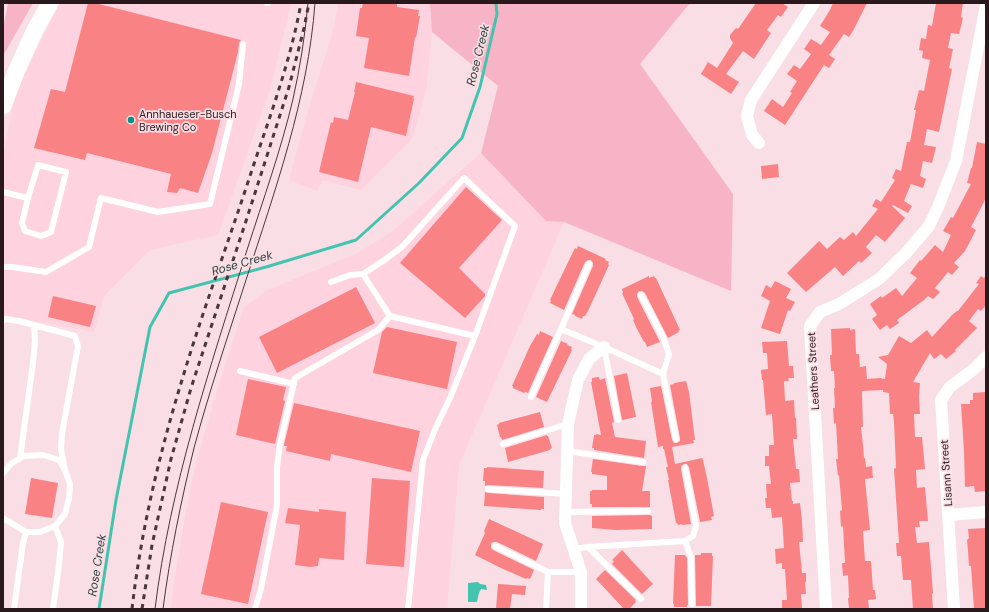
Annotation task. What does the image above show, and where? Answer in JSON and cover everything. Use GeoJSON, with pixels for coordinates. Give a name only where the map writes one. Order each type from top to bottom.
{"type":"FeatureCollection","features":[{"type":"Feature","properties":{"kind":"street"},"geometry":{"type":"LineString","coordinates":[[3,106],[34,32],[50,3]]}},
{"type":"Feature","properties":{"kind":"street"},"geometry":{"type":"LineString","coordinates":[[758,143],[752,135],[747,116],[751,100],[814,3]]}},
{"type":"Feature","properties":{"kind":"street","name":"Leathers Street"},"geometry":{"type":"LineString","coordinates":[[826,609],[810,326],[820,312],[839,304],[879,279],[906,253],[929,226],[956,161],[982,42],[986,6]]}},
{"type":"Feature","properties":{"kind":"street"},"geometry":{"type":"LineString","coordinates":[[581,609],[581,572],[566,523],[568,424],[578,380],[589,359],[604,347]]}},
{"type":"Feature","properties":{"kind":"street","name":"Lisann Street"},"geometry":{"type":"LineString","coordinates":[[954,609],[941,400],[950,387],[974,369],[986,357]]}},
{"type":"Feature","properties":{"kind":"street"},"geometry":{"type":"LineString","coordinates":[[949,514],[986,512]]}},
{"type":"Feature","properties":{"kind":"lane"},"geometry":{"type":"LineString","coordinates":[[3,267],[46,272],[89,247],[101,198],[158,212],[210,204],[239,84],[242,44]]}},
{"type":"Feature","properties":{"kind":"lane"},"geometry":{"type":"LineString","coordinates":[[38,165],[66,172],[51,232],[40,236],[25,232],[22,223],[28,198],[38,165]]}},
{"type":"Feature","properties":{"kind":"lane"},"geometry":{"type":"LineString","coordinates":[[331,282],[350,275],[363,274],[402,247],[464,178],[515,226],[475,336],[423,460],[408,609]]}},
{"type":"Feature","properties":{"kind":"lane"},"geometry":{"type":"LineString","coordinates":[[3,192],[28,198]]}},
{"type":"Feature","properties":{"kind":"lane"},"geometry":{"type":"LineString","coordinates":[[531,397],[562,329],[589,264]]}},
{"type":"Feature","properties":{"kind":"lane"},"geometry":{"type":"LineString","coordinates":[[363,274],[390,316],[475,336]]}},
{"type":"Feature","properties":{"kind":"lane"},"geometry":{"type":"LineString","coordinates":[[641,294],[663,337],[668,354],[663,374],[676,439]]}},
{"type":"Feature","properties":{"kind":"lane"},"geometry":{"type":"LineString","coordinates":[[254,609],[261,589],[277,504],[277,467],[279,452],[295,378],[378,330],[390,316]]}},
{"type":"Feature","properties":{"kind":"lane"},"geometry":{"type":"LineString","coordinates":[[3,321],[5,319],[19,321],[75,336],[78,346],[62,433],[61,449],[65,470],[70,484],[69,498],[65,514],[55,526],[40,532],[26,532],[3,518]]}},
{"type":"Feature","properties":{"kind":"lane"},"geometry":{"type":"LineString","coordinates":[[20,458],[36,340],[34,325]]}},
{"type":"Feature","properties":{"kind":"lane"},"geometry":{"type":"LineString","coordinates":[[562,329],[663,374]]}},
{"type":"Feature","properties":{"kind":"lane"},"geometry":{"type":"LineString","coordinates":[[604,347],[618,420]]}},
{"type":"Feature","properties":{"kind":"lane"},"geometry":{"type":"LineString","coordinates":[[240,371],[294,384]]}},
{"type":"Feature","properties":{"kind":"lane"},"geometry":{"type":"LineString","coordinates":[[503,444],[568,424]]}},
{"type":"Feature","properties":{"kind":"lane"},"geometry":{"type":"LineString","coordinates":[[567,450],[643,462]]}},
{"type":"Feature","properties":{"kind":"lane"},"geometry":{"type":"LineString","coordinates":[[3,473],[12,463],[24,456],[43,455],[58,460],[65,470]]}},
{"type":"Feature","properties":{"kind":"lane"},"geometry":{"type":"LineString","coordinates":[[573,549],[685,541],[693,536],[696,526],[685,468]]}},
{"type":"Feature","properties":{"kind":"lane"},"geometry":{"type":"LineString","coordinates":[[488,489],[566,494]]}},
{"type":"Feature","properties":{"kind":"lane"},"geometry":{"type":"LineString","coordinates":[[566,512],[648,512]]}},
{"type":"Feature","properties":{"kind":"lane"},"geometry":{"type":"LineString","coordinates":[[53,609],[61,542],[55,526]]}},
{"type":"Feature","properties":{"kind":"lane"},"geometry":{"type":"LineString","coordinates":[[14,609],[23,543],[26,532]]}},
{"type":"Feature","properties":{"kind":"lane"},"geometry":{"type":"LineString","coordinates":[[685,541],[691,557],[692,604]]}},
{"type":"Feature","properties":{"kind":"lane"},"geometry":{"type":"LineString","coordinates":[[495,546],[548,572],[581,572]]}},
{"type":"Feature","properties":{"kind":"lane"},"geometry":{"type":"LineString","coordinates":[[588,547],[641,599]]}},
{"type":"Feature","properties":{"kind":"lane"},"geometry":{"type":"LineString","coordinates":[[546,609],[548,572]]}},
{"type":"Feature","properties":{"kind":"shaded area"},"geometry":{"type":"Polygon","coordinates":[[[8,3],[33,3],[3,56],[3,29],[8,3]]]}},
{"type":"Feature","properties":{"kind":"shaded area"},"geometry":{"type":"Polygon","coordinates":[[[60,3],[291,3],[271,87],[218,235],[150,250],[104,296],[94,332],[3,315],[3,159],[15,93],[60,3]]]}},
{"type":"Feature","properties":{"kind":"shaded area"},"geometry":{"type":"Polygon","coordinates":[[[338,3],[430,3],[432,32],[426,91],[412,139],[361,190],[322,180],[317,191],[289,180],[307,114],[333,31],[338,3]]]}},
{"type":"Feature","properties":{"kind":"shaded area"},"geometry":{"type":"Polygon","coordinates":[[[430,3],[690,3],[640,64],[733,194],[731,291],[564,222],[546,221],[481,153],[498,86],[432,32],[430,3]]]}},
{"type":"Feature","properties":{"kind":"shaded area"},"geometry":{"type":"Polygon","coordinates":[[[481,153],[546,221],[564,222],[459,465],[447,609],[171,609],[186,512],[196,463],[219,384],[244,308],[265,291],[358,253],[394,230],[481,153]]]}},
{"type":"Feature","properties":{"kind":"shaded area"},"geometry":{"type":"Polygon","coordinates":[[[478,582],[486,585],[487,590],[481,589],[477,602],[468,602],[468,583],[478,582]]]}},
{"type":"Feature","properties":{"kind":"building","name":"Annhaueser-Busch Brewing Co"},"geometry":{"type":"Polygon","coordinates":[[[88,3],[95,3],[241,40],[212,153],[198,193],[180,188],[177,193],[167,192],[171,174],[87,153],[85,160],[34,148],[51,89],[65,92],[88,3]]]}},
{"type":"Feature","properties":{"kind":"building"},"geometry":{"type":"Polygon","coordinates":[[[363,3],[397,3],[397,7],[419,10],[418,16],[420,16],[409,76],[364,68],[369,38],[356,36],[360,8],[362,8],[363,3]]]}},
{"type":"Feature","properties":{"kind":"building"},"geometry":{"type":"Polygon","coordinates":[[[756,3],[782,3],[788,7],[781,17],[778,15],[767,30],[771,33],[754,59],[743,51],[726,74],[739,82],[731,94],[701,74],[708,62],[717,68],[733,43],[730,35],[736,28],[738,29],[756,3]]]}},
{"type":"Feature","properties":{"kind":"building"},"geometry":{"type":"Polygon","coordinates":[[[833,3],[867,3],[849,37],[844,34],[829,55],[835,59],[829,68],[824,65],[785,125],[764,111],[772,99],[783,107],[792,93],[790,92],[797,81],[787,74],[794,65],[800,69],[811,54],[804,49],[811,39],[821,45],[830,32],[820,26],[833,3]]]}},
{"type":"Feature","properties":{"kind":"building"},"geometry":{"type":"Polygon","coordinates":[[[936,3],[963,3],[961,17],[963,18],[959,34],[951,33],[948,48],[953,49],[949,68],[952,69],[939,132],[927,129],[924,145],[936,147],[932,163],[923,161],[920,176],[926,179],[923,188],[911,184],[904,201],[912,206],[908,213],[893,205],[892,206],[905,218],[885,242],[876,235],[866,247],[872,253],[861,263],[859,261],[843,276],[835,267],[806,292],[787,273],[819,241],[827,249],[840,237],[844,240],[853,232],[856,236],[878,209],[872,206],[876,199],[881,202],[895,180],[892,178],[896,169],[901,171],[907,142],[910,142],[916,110],[914,110],[919,90],[924,91],[930,60],[922,58],[923,51],[919,50],[921,38],[926,39],[928,25],[932,26],[936,3]]]}},
{"type":"Feature","properties":{"kind":"building"},"geometry":{"type":"Polygon","coordinates":[[[356,82],[414,96],[406,136],[371,127],[358,182],[319,172],[331,122],[333,123],[334,117],[348,120],[356,82]]]}},
{"type":"Feature","properties":{"kind":"building"},"geometry":{"type":"Polygon","coordinates":[[[977,142],[986,144],[986,198],[971,227],[976,230],[965,251],[954,263],[959,267],[952,275],[948,272],[935,288],[940,292],[933,299],[928,296],[897,320],[899,323],[890,329],[887,325],[880,330],[872,319],[877,315],[870,304],[896,288],[902,296],[917,278],[910,273],[920,260],[921,261],[935,245],[943,252],[951,235],[943,231],[951,217],[953,218],[971,184],[967,183],[972,168],[977,142]]]}},
{"type":"Feature","properties":{"kind":"building"},"geometry":{"type":"Polygon","coordinates":[[[778,164],[779,177],[762,179],[761,166],[778,164]]]}},
{"type":"Feature","properties":{"kind":"building"},"geometry":{"type":"Polygon","coordinates":[[[466,187],[502,220],[459,268],[485,294],[485,296],[465,318],[400,263],[466,187]]]}},
{"type":"Feature","properties":{"kind":"building"},"geometry":{"type":"Polygon","coordinates":[[[578,246],[606,259],[605,260],[609,262],[588,311],[582,319],[572,314],[593,266],[591,260],[585,262],[564,310],[550,303],[550,300],[572,254],[578,246]]]}},
{"type":"Feature","properties":{"kind":"building"},"geometry":{"type":"Polygon","coordinates":[[[986,275],[986,305],[981,311],[978,309],[969,321],[977,328],[955,350],[956,351],[946,359],[941,354],[934,359],[930,353],[913,382],[920,383],[920,414],[914,414],[915,437],[922,437],[925,469],[916,470],[917,488],[925,487],[928,521],[919,521],[920,527],[915,527],[917,543],[929,542],[933,609],[913,609],[911,580],[903,580],[901,556],[897,556],[896,543],[899,543],[894,469],[896,468],[894,422],[893,414],[890,414],[889,393],[883,392],[883,390],[862,391],[863,427],[861,427],[864,458],[866,467],[872,466],[873,478],[865,479],[870,530],[863,531],[865,561],[871,561],[873,590],[875,590],[876,599],[868,600],[869,608],[849,609],[848,575],[843,576],[842,563],[845,563],[843,526],[841,527],[840,511],[842,510],[839,475],[838,476],[836,459],[838,459],[836,423],[834,424],[833,408],[835,408],[834,371],[831,371],[830,355],[832,355],[831,329],[855,329],[856,354],[859,354],[860,367],[866,366],[867,379],[885,379],[887,364],[878,357],[888,355],[899,336],[911,343],[927,330],[932,337],[953,314],[958,311],[979,284],[976,283],[981,276],[984,278],[986,275]]]}},
{"type":"Feature","properties":{"kind":"building"},"geometry":{"type":"Polygon","coordinates":[[[649,276],[649,278],[654,276],[656,278],[680,330],[668,338],[645,293],[639,291],[637,297],[660,342],[647,347],[633,320],[634,319],[622,293],[622,289],[649,276]]]}},
{"type":"Feature","properties":{"kind":"building"},"geometry":{"type":"Polygon","coordinates":[[[775,281],[791,289],[786,298],[795,302],[790,311],[788,310],[780,334],[761,328],[770,301],[761,296],[766,285],[771,288],[775,281]]]}},
{"type":"Feature","properties":{"kind":"building"},"geometry":{"type":"Polygon","coordinates":[[[356,287],[375,323],[277,373],[259,337],[356,287]]]}},
{"type":"Feature","properties":{"kind":"building"},"geometry":{"type":"Polygon","coordinates":[[[53,296],[96,306],[90,327],[48,317],[53,296]]]}},
{"type":"Feature","properties":{"kind":"building"},"geometry":{"type":"Polygon","coordinates":[[[387,327],[457,342],[447,389],[373,373],[382,332],[387,327]]]}},
{"type":"Feature","properties":{"kind":"building"},"geometry":{"type":"Polygon","coordinates":[[[540,331],[553,337],[528,393],[524,393],[513,388],[512,386],[530,346],[537,334],[539,335],[540,331]]]}},
{"type":"Feature","properties":{"kind":"building"},"geometry":{"type":"Polygon","coordinates":[[[561,341],[572,347],[572,350],[547,402],[536,397],[561,341]]]}},
{"type":"Feature","properties":{"kind":"building"},"geometry":{"type":"Polygon","coordinates":[[[787,341],[789,366],[793,366],[794,378],[788,378],[789,381],[784,381],[785,401],[794,400],[797,439],[793,439],[796,469],[799,469],[800,482],[790,483],[793,504],[800,503],[803,542],[799,542],[802,573],[806,573],[806,594],[801,594],[802,609],[782,609],[782,600],[787,600],[785,569],[782,569],[782,563],[776,564],[775,549],[784,548],[782,517],[772,518],[771,508],[766,508],[765,498],[767,498],[766,484],[771,484],[769,466],[765,466],[765,456],[769,456],[769,445],[774,445],[772,414],[766,415],[761,370],[768,369],[767,353],[763,353],[762,342],[787,341]]]}},
{"type":"Feature","properties":{"kind":"building"},"geometry":{"type":"Polygon","coordinates":[[[627,373],[636,417],[622,420],[614,376],[627,373]]]}},
{"type":"Feature","properties":{"kind":"building"},"geometry":{"type":"Polygon","coordinates":[[[599,377],[600,380],[605,378],[614,422],[612,423],[615,437],[646,441],[644,458],[594,450],[594,448],[592,448],[594,435],[601,435],[591,382],[592,378],[599,377]]]}},
{"type":"Feature","properties":{"kind":"building"},"geometry":{"type":"Polygon","coordinates":[[[248,379],[286,387],[283,400],[285,401],[275,444],[236,435],[248,379]]]}},
{"type":"Feature","properties":{"kind":"building"},"geometry":{"type":"Polygon","coordinates":[[[686,381],[689,392],[695,440],[693,440],[694,443],[672,447],[675,464],[702,458],[714,516],[711,517],[712,520],[700,522],[689,467],[687,464],[684,464],[681,466],[681,469],[691,524],[678,525],[676,523],[668,480],[666,467],[668,467],[664,449],[663,446],[658,447],[650,388],[661,386],[672,440],[674,443],[677,443],[680,441],[680,438],[670,385],[686,381]]]}},
{"type":"Feature","properties":{"kind":"building"},"geometry":{"type":"Polygon","coordinates":[[[986,392],[986,491],[975,492],[974,486],[965,487],[961,404],[970,404],[970,400],[973,400],[973,393],[986,392]]]}},
{"type":"Feature","properties":{"kind":"building"},"geometry":{"type":"Polygon","coordinates":[[[294,403],[420,431],[411,472],[331,454],[330,461],[286,451],[287,446],[284,445],[294,403]]]}},
{"type":"Feature","properties":{"kind":"building"},"geometry":{"type":"Polygon","coordinates":[[[540,412],[544,427],[502,440],[497,425],[499,423],[540,412]]]}},
{"type":"Feature","properties":{"kind":"building"},"geometry":{"type":"Polygon","coordinates":[[[547,435],[552,448],[550,450],[508,462],[505,448],[547,435]]]}},
{"type":"Feature","properties":{"kind":"building"},"geometry":{"type":"Polygon","coordinates":[[[593,459],[646,466],[642,491],[650,491],[650,507],[592,507],[592,504],[590,504],[590,491],[607,490],[607,476],[592,474],[591,472],[593,459]]]}},
{"type":"Feature","properties":{"kind":"building"},"geometry":{"type":"Polygon","coordinates":[[[484,468],[544,471],[543,488],[485,486],[485,481],[483,481],[484,468]]]}},
{"type":"Feature","properties":{"kind":"building"},"geometry":{"type":"Polygon","coordinates":[[[31,478],[58,483],[52,518],[25,514],[31,478]]]}},
{"type":"Feature","properties":{"kind":"building"},"geometry":{"type":"Polygon","coordinates":[[[372,478],[410,481],[404,567],[366,564],[372,478]]]}},
{"type":"Feature","properties":{"kind":"building"},"geometry":{"type":"Polygon","coordinates":[[[485,492],[544,497],[544,509],[484,506],[485,492]]]}},
{"type":"Feature","properties":{"kind":"building"},"geometry":{"type":"Polygon","coordinates":[[[221,502],[268,512],[248,604],[201,594],[221,502]]]}},
{"type":"Feature","properties":{"kind":"building"},"geometry":{"type":"Polygon","coordinates":[[[288,508],[319,512],[319,509],[346,512],[344,560],[319,558],[318,566],[310,567],[295,565],[300,525],[285,523],[288,508]]]}},
{"type":"Feature","properties":{"kind":"building"},"geometry":{"type":"Polygon","coordinates":[[[592,516],[652,516],[652,529],[616,530],[592,528],[592,516]]]}},
{"type":"Feature","properties":{"kind":"building"},"geometry":{"type":"Polygon","coordinates":[[[489,519],[543,544],[536,561],[497,542],[493,542],[491,544],[491,548],[493,550],[534,570],[530,579],[526,579],[475,555],[485,533],[484,531],[489,519]]]}},
{"type":"Feature","properties":{"kind":"building"},"geometry":{"type":"Polygon","coordinates":[[[986,528],[986,609],[974,609],[971,566],[969,566],[967,540],[969,538],[968,529],[986,528]]]}},
{"type":"Feature","properties":{"kind":"building"},"geometry":{"type":"Polygon","coordinates":[[[622,550],[653,584],[642,594],[612,564],[614,561],[612,560],[622,550]]]}},
{"type":"Feature","properties":{"kind":"building"},"geometry":{"type":"Polygon","coordinates":[[[701,553],[712,553],[713,556],[711,606],[696,606],[695,555],[701,555],[701,553]]]}},
{"type":"Feature","properties":{"kind":"building"},"geometry":{"type":"Polygon","coordinates":[[[675,555],[685,555],[687,558],[687,607],[674,607],[673,604],[675,555]]]}},
{"type":"Feature","properties":{"kind":"building"},"geometry":{"type":"Polygon","coordinates":[[[605,570],[636,600],[636,602],[629,609],[624,609],[596,579],[605,570]]]}},
{"type":"Feature","properties":{"kind":"building"},"geometry":{"type":"Polygon","coordinates":[[[498,584],[526,586],[525,595],[512,594],[510,609],[496,609],[498,584]]]}},
{"type":"Feature","properties":{"kind":"waterway","name":"Rose Creek"},"geometry":{"type":"LineString","coordinates":[[99,609],[116,500],[150,327],[169,293],[266,267],[356,240],[419,183],[462,138],[480,87],[497,14],[496,3]]}},
{"type":"Feature","properties":{"kind":"tram line"},"geometry":{"type":"LineString","coordinates":[[155,609],[170,518],[181,472],[219,339],[272,175],[293,99],[304,40],[308,3]]}},
{"type":"Feature","properties":{"kind":"tram line"},"geometry":{"type":"LineString","coordinates":[[163,609],[176,528],[194,448],[212,385],[279,178],[298,109],[311,39],[315,3]]}},
{"type":"Feature","properties":{"kind":"railway"},"geometry":{"type":"LineString","coordinates":[[132,609],[140,551],[158,465],[198,330],[278,92],[291,48],[301,3]]}},
{"type":"Feature","properties":{"kind":"railway"},"geometry":{"type":"LineString","coordinates":[[142,609],[152,545],[171,459],[191,388],[289,87],[309,3]]}},
{"type":"Feature","properties":{"kind":"place","name":"Annhaueser-Busch Brewing Co"},"geometry":{"type":"Point","coordinates":[131,120]}}]}
